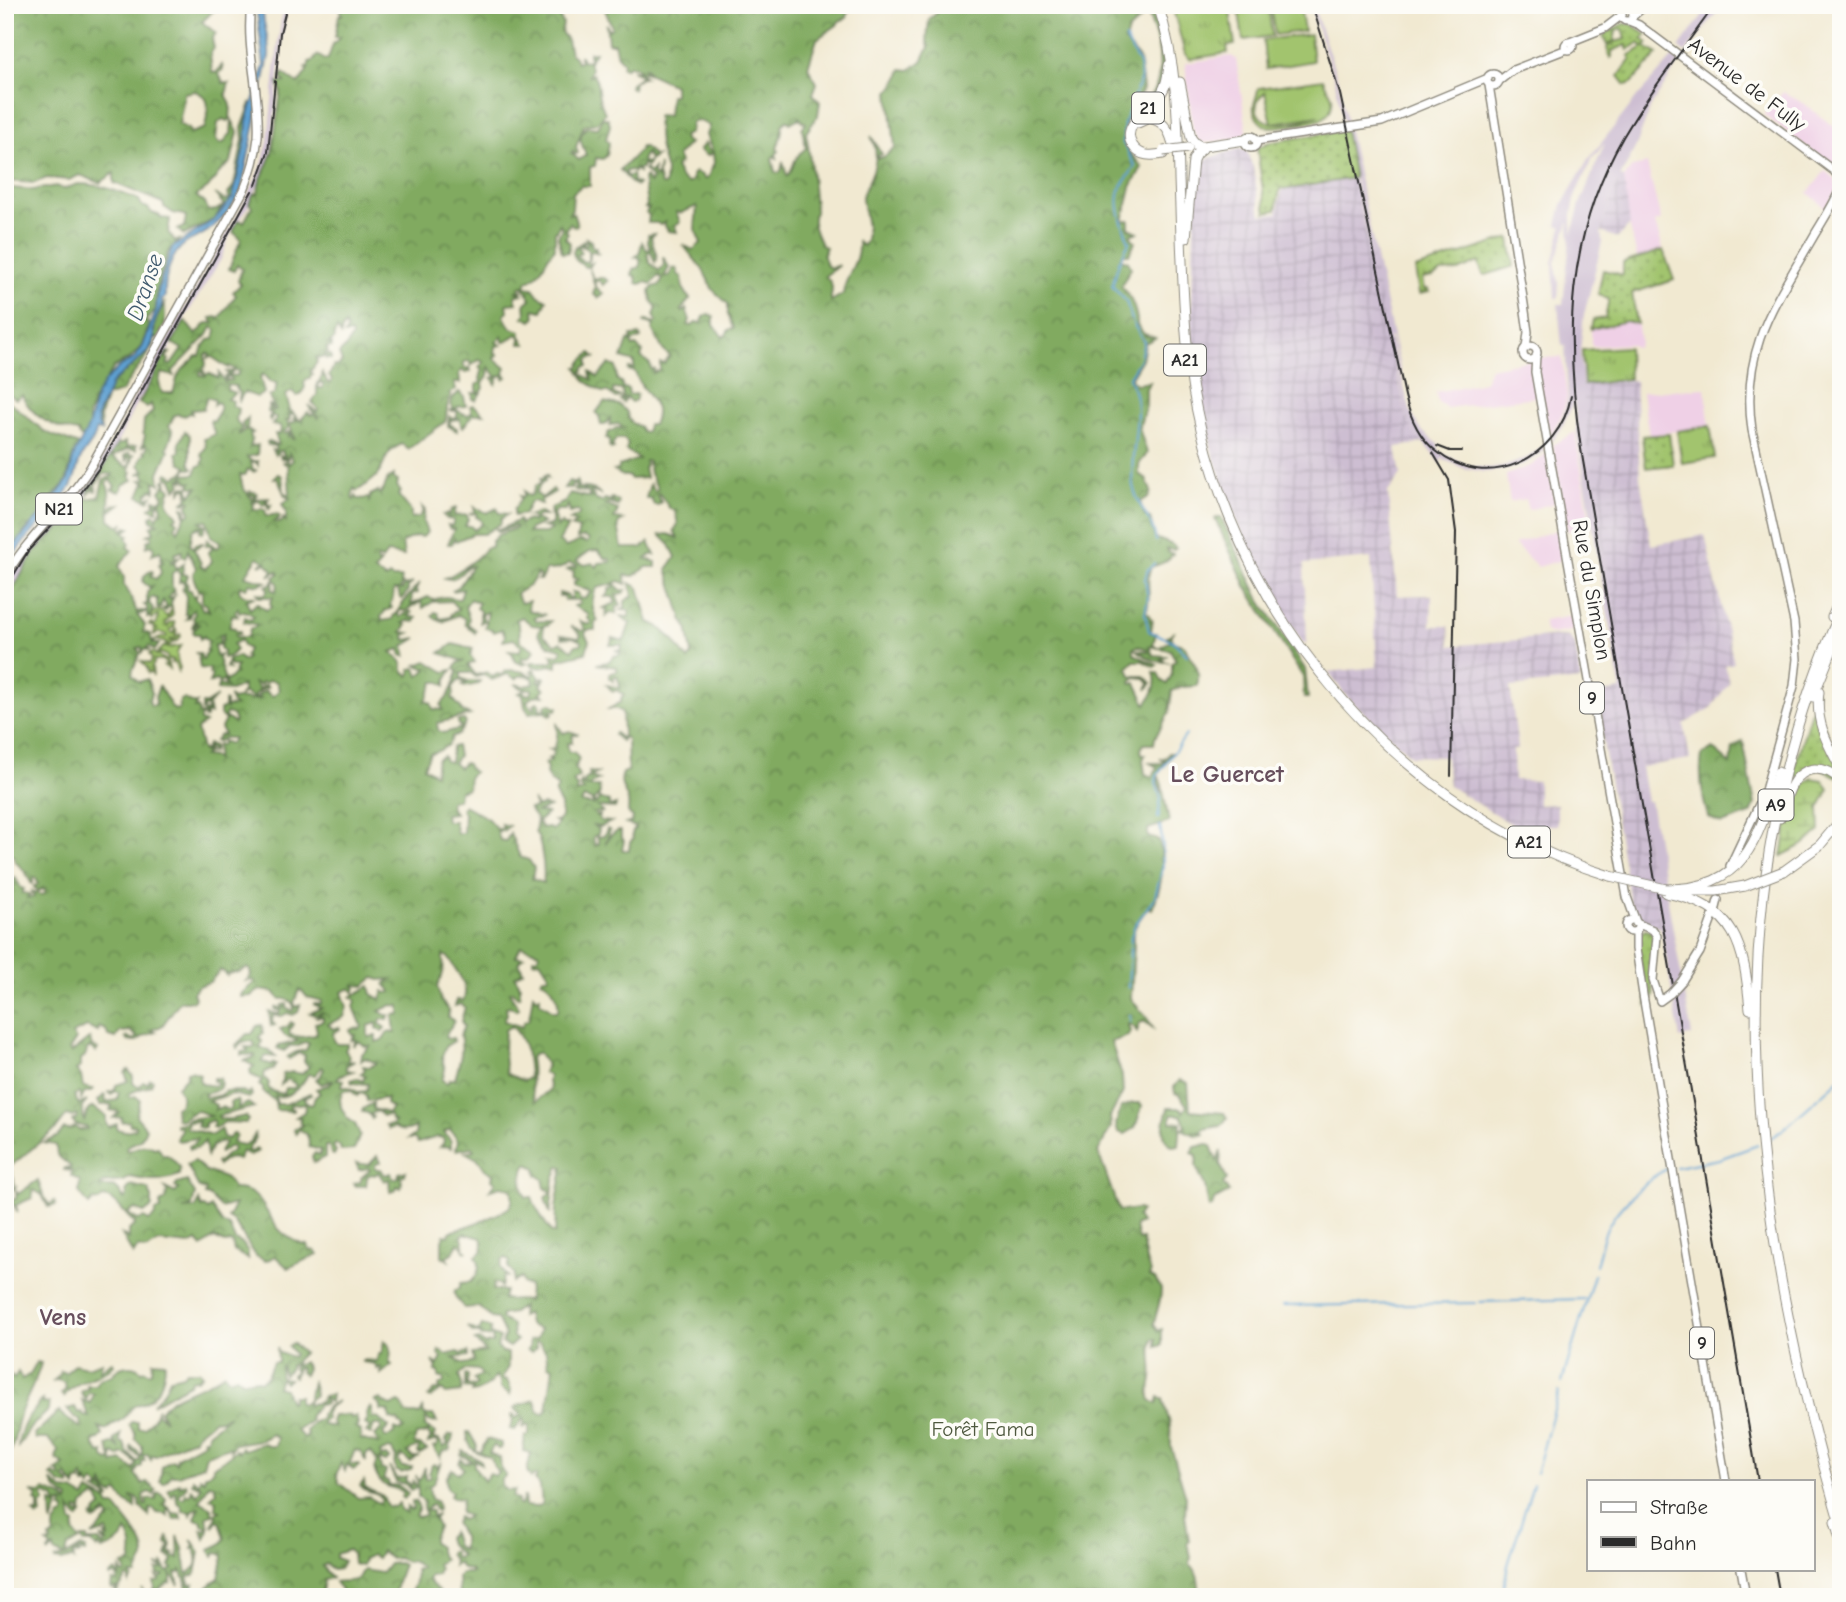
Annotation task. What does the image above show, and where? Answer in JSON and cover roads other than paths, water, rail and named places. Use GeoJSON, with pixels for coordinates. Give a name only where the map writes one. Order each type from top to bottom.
{"type":"FeatureCollection","features":[{"type":"Feature","properties":{"kind":"highway","name":"A21"},"geometry":{"type":"LineString","coordinates":[[1158,5],[1167,36],[1174,82],[1181,324],[1190,396],[1208,470],[1238,548],[1279,622],[1322,681],[1379,743],[1448,797],[1533,845],[1610,878],[1672,892],[1712,911],[1734,935],[1745,964],[1750,1014]]}},
{"type":"Feature","properties":{"kind":"highway","name":"21"},"geometry":{"type":"LineString","coordinates":[[1167,36],[1191,138],[1202,148]]}},
{"type":"Feature","properties":{"kind":"highway","name":"21"},"geometry":{"type":"LineString","coordinates":[[1163,153],[1150,156],[1141,153],[1133,146],[1129,134],[1135,121],[1155,102],[1165,87],[1169,68],[1167,36]]}},
{"type":"Feature","properties":{"kind":"highway","name":"A21"},"geometry":{"type":"LineString","coordinates":[[1174,82],[1178,213],[1185,318],[1194,392],[1209,457],[1230,519],[1261,584],[1299,645],[1341,697],[1392,749],[1448,797]]}},
{"type":"Feature","properties":{"kind":"highway"},"geometry":{"type":"LineString","coordinates":[[1175,159],[1171,136],[1163,124],[1149,118],[1138,123],[1132,135],[1137,147],[1149,152],[1163,153],[1188,150],[1245,142]]}},
{"type":"Feature","properties":{"kind":"highway"},"geometry":{"type":"LineString","coordinates":[[1185,318],[1185,245],[1192,163],[1202,148]]}},
{"type":"Feature","properties":{"kind":"highway","name":"A9"},"geometry":{"type":"LineString","coordinates":[[1841,598],[1807,680],[1781,762],[1758,885],[1750,1014],[1759,1145],[1772,1259],[1813,1444],[1841,1543]]}},
{"type":"Feature","properties":{"kind":"highway","name":"A9"},"geometry":{"type":"LineString","coordinates":[[1841,611],[1800,716],[1773,823],[1758,940],[1755,1042],[1759,1145],[1771,1225],[1810,1415],[1841,1527]]}},
{"type":"Feature","properties":{"kind":"highway"},"geometry":{"type":"LineString","coordinates":[[1755,1042],[1766,910],[1780,818],[1801,734],[1841,628]]}},
{"type":"Feature","properties":{"kind":"highway"},"geometry":{"type":"LineString","coordinates":[[1829,655],[1820,687],[1818,712],[1824,739],[1841,769]]}},
{"type":"Feature","properties":{"kind":"highway","name":"A21"},"geometry":{"type":"LineString","coordinates":[[1672,892],[1716,879],[1748,853],[1760,831],[1781,762]]}},
{"type":"Feature","properties":{"kind":"highway"},"geometry":{"type":"LineString","coordinates":[[1780,818],[1791,787],[1802,774],[1823,770],[1832,773],[1841,781]]}},
{"type":"Feature","properties":{"kind":"highway","name":"A21"},"geometry":{"type":"LineString","coordinates":[[1783,873],[1820,845],[1841,820]]}},
{"type":"Feature","properties":{"kind":"highway","name":"A21"},"geometry":{"type":"LineString","coordinates":[[1672,892],[1744,888],[1783,873],[1817,852],[1841,826]]}},
{"type":"Feature","properties":{"kind":"highway"},"geometry":{"type":"LineString","coordinates":[[1834,1502],[1841,1519]]}},
{"type":"Feature","properties":{"kind":"main road","name":"N21"},"geometry":{"type":"LineString","coordinates":[[5,578],[23,548],[80,484],[244,190],[255,154],[258,121],[249,33],[251,5]]}},
{"type":"Feature","properties":{"kind":"main road"},"geometry":{"type":"LineString","coordinates":[[1245,142],[1251,136],[1256,141],[1379,123],[1477,83],[1493,81],[1569,46],[1646,5]]}},
{"type":"Feature","properties":{"kind":"main road"},"geometry":{"type":"LineString","coordinates":[[1631,14],[1637,18],[1641,27]]}},
{"type":"Feature","properties":{"kind":"main road","name":"Avenue de Fully"},"geometry":{"type":"LineString","coordinates":[[1631,14],[1641,27],[1837,172],[1841,180]]}},
{"type":"Feature","properties":{"kind":"main road","name":"Rue du Simplon"},"geometry":{"type":"LineString","coordinates":[[1493,81],[1492,99],[1531,353],[1634,927],[1637,961],[1726,1480]]}},
{"type":"Feature","properties":{"kind":"main road"},"geometry":{"type":"LineString","coordinates":[[1730,866],[1764,794],[1794,686],[1797,659],[1794,622],[1752,430],[1749,397],[1752,366],[1769,315],[1839,195],[1841,187]]}},
{"type":"Feature","properties":{"kind":"main road"},"geometry":{"type":"LineString","coordinates":[[1634,927],[1648,928],[1657,938],[1653,967],[1654,986],[1660,1001],[1682,981],[1698,957],[1716,908]]}},
{"type":"Feature","properties":{"kind":"main road"},"geometry":{"type":"LineString","coordinates":[[1637,961],[1637,935],[1648,928]]}},
{"type":"Feature","properties":{"kind":"main road"},"geometry":{"type":"LineString","coordinates":[[1741,1570],[1746,1597]]}},
{"type":"Feature","properties":{"kind":"water","name":"Dranse"},"geometry":{"type":"Polygon","coordinates":[[[256,5],[262,5],[269,56],[241,191],[220,221],[186,243],[172,260],[151,345],[142,357],[111,384],[99,412],[98,424],[101,431],[96,430],[93,441],[81,458],[72,485],[5,569],[6,556],[68,480],[74,455],[88,428],[96,396],[105,381],[120,366],[134,359],[143,346],[156,310],[159,287],[172,248],[215,219],[233,197],[246,140],[247,121],[264,65],[256,5]]]}},
{"type":"Feature","properties":{"kind":"waterway"},"geometry":{"type":"LineString","coordinates":[[1125,38],[1139,64],[1141,78],[1124,124],[1123,143],[1135,166],[1122,185],[1118,199],[1129,242],[1119,262],[1112,286],[1126,301],[1133,323],[1144,342],[1140,359],[1129,377],[1132,386]]}},
{"type":"Feature","properties":{"kind":"waterway"},"geometry":{"type":"LineString","coordinates":[[1133,388],[1137,410],[1132,462],[1133,486],[1155,533],[1156,541]]}},
{"type":"Feature","properties":{"kind":"waterway"},"geometry":{"type":"LineString","coordinates":[[1154,564],[1148,569],[1145,579],[1148,598],[1145,614],[1149,631],[1173,641],[1187,655]]}},
{"type":"Feature","properties":{"kind":"waterway"},"geometry":{"type":"LineString","coordinates":[[1158,818],[1161,798],[1156,783],[1157,776],[1186,735]]}},
{"type":"Feature","properties":{"kind":"waterway"},"geometry":{"type":"LineString","coordinates":[[1128,988],[1131,937],[1135,925],[1155,897],[1163,866],[1160,826]]}},
{"type":"Feature","properties":{"kind":"waterway"},"geometry":{"type":"LineString","coordinates":[[1130,1015],[1130,1022]]}},
{"type":"Feature","properties":{"kind":"waterway"},"geometry":{"type":"LineString","coordinates":[[1766,1141],[1841,1078]]}},
{"type":"Feature","properties":{"kind":"waterway"},"geometry":{"type":"LineString","coordinates":[[1676,1167],[1719,1159],[1758,1145]]}},
{"type":"Feature","properties":{"kind":"waterway"},"geometry":{"type":"LineString","coordinates":[[1596,1266],[1605,1233],[1614,1216],[1646,1183],[1671,1168]]}},
{"type":"Feature","properties":{"kind":"waterway"},"geometry":{"type":"LineString","coordinates":[[1562,1382],[1594,1275]]}},
{"type":"Feature","properties":{"kind":"waterway"},"geometry":{"type":"LineString","coordinates":[[1480,1302],[1584,1299]]}},
{"type":"Feature","properties":{"kind":"waterway"},"geometry":{"type":"LineString","coordinates":[[1283,1306],[1476,1303]]}},
{"type":"Feature","properties":{"kind":"waterway"},"geometry":{"type":"LineString","coordinates":[[1536,1473],[1559,1392]]}},
{"type":"Feature","properties":{"kind":"waterway"},"geometry":{"type":"LineString","coordinates":[[1502,1597],[1508,1565],[1533,1484]]}},
{"type":"Feature","properties":{"kind":"railway"},"geometry":{"type":"LineString","coordinates":[[276,78],[280,33],[287,5]]}},
{"type":"Feature","properties":{"kind":"railway"},"geometry":{"type":"LineString","coordinates":[[1312,5],[1340,94],[1405,396],[1412,419],[1420,433],[1436,451],[1456,464],[1477,469],[1498,469],[1518,463],[1537,452],[1552,437],[1564,418],[1571,396]]}},
{"type":"Feature","properties":{"kind":"railway"},"geometry":{"type":"LineString","coordinates":[[1715,5],[1644,103],[1604,175],[1580,250],[1574,288],[1572,367],[1581,449],[1758,1480]]}},
{"type":"Feature","properties":{"kind":"railway"},"geometry":{"type":"LineString","coordinates":[[256,185],[268,152],[275,81]]}},
{"type":"Feature","properties":{"kind":"railway"},"geometry":{"type":"LineString","coordinates":[[5,590],[28,551],[78,497],[99,468],[252,191]]}},
{"type":"Feature","properties":{"kind":"railway"},"geometry":{"type":"LineString","coordinates":[[1437,446],[1450,451],[1462,451]]}},
{"type":"Feature","properties":{"kind":"railway"},"geometry":{"type":"LineString","coordinates":[[1433,453],[1449,480],[1456,532],[1451,776]]}},
{"type":"Feature","properties":{"kind":"railway"},"geometry":{"type":"LineString","coordinates":[[1775,1570],[1780,1597]]}},
{"type":"Feature","properties":{"kind":"district","name":"Le Guercet"},"geometry":{"type":"Point","coordinates":[1227,774]}},
{"type":"Feature","properties":{"kind":"district","name":"Vens"},"geometry":{"type":"Point","coordinates":[63,1317]}},
{"type":"Feature","properties":{"kind":"park label","name":"Forêt Fama"},"geometry":{"type":"Point","coordinates":[983,1429]}}]}
